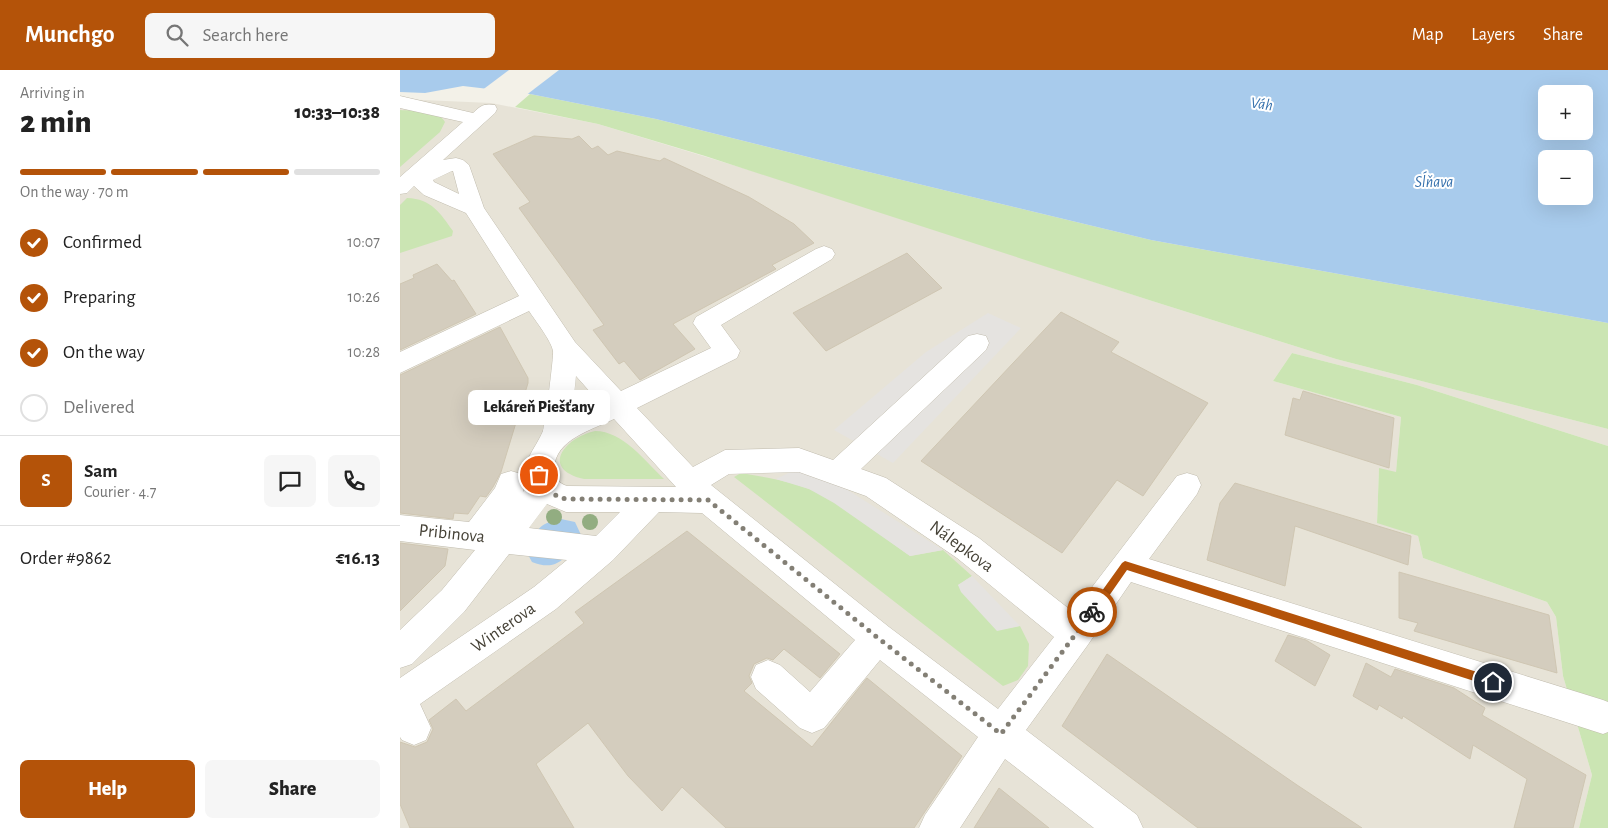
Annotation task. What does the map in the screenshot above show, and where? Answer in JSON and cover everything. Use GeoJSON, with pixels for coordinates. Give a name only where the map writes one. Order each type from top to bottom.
{"type":"FeatureCollection","features":[{"type":"Feature","properties":{"kind":"street"},"geometry":{"type":"LineString","coordinates":[[400,102],[482,114],[408,181]]}},
{"type":"Feature","properties":{"kind":"street"},"geometry":{"type":"LineString","coordinates":[[446,146],[456,164],[462,169],[474,208],[566,349],[617,406],[699,491],[878,638],[1124,828]]}},
{"type":"Feature","properties":{"kind":"street"},"geometry":{"type":"LineString","coordinates":[[408,181],[427,175],[440,167],[456,164]]}},
{"type":"Feature","properties":{"kind":"street"},"geometry":{"type":"LineString","coordinates":[[408,181],[424,185],[431,190],[474,208]]}},
{"type":"Feature","properties":{"kind":"street"},"geometry":{"type":"LineString","coordinates":[[699,491],[652,500],[566,499],[555,496],[544,487],[539,475],[540,461],[546,447],[556,435],[728,351],[705,323],[824,254]]}},
{"type":"Feature","properties":{"kind":"street"},"geometry":{"type":"LineString","coordinates":[[400,363],[534,299]]}},
{"type":"Feature","properties":{"kind":"street"},"geometry":{"type":"LineString","coordinates":[[838,473],[977,343]]}},
{"type":"Feature","properties":{"kind":"street"},"geometry":{"type":"LineString","coordinates":[[556,435],[566,349]]}},
{"type":"Feature","properties":{"kind":"street","name":"Nálepkova"},"geometry":{"type":"LineString","coordinates":[[699,491],[725,462],[799,460],[876,487],[968,548],[1076,635]]}},
{"type":"Feature","properties":{"kind":"street"},"geometry":{"type":"LineString","coordinates":[[502,538],[511,483]]}},
{"type":"Feature","properties":{"kind":"street"},"geometry":{"type":"LineString","coordinates":[[938,828],[1001,734],[1188,484]]}},
{"type":"Feature","properties":{"kind":"street"},"geometry":{"type":"LineString","coordinates":[[400,652],[453,601],[544,487]]}},
{"type":"Feature","properties":{"kind":"street","name":"Winterova"},"geometry":{"type":"LineString","coordinates":[[405,709],[545,598],[591,549],[652,500]]}},
{"type":"Feature","properties":{"kind":"street","name":"Pribinova"},"geometry":{"type":"LineString","coordinates":[[400,528],[591,549]]}},
{"type":"Feature","properties":{"kind":"street"},"geometry":{"type":"LineString","coordinates":[[1125,566],[1603,717]]}},
{"type":"Feature","properties":{"kind":"street"},"geometry":{"type":"LineString","coordinates":[[768,677],[812,716],[878,638]]}},
{"type":"Feature","properties":{"kind":"shaded area"},"geometry":{"type":"Polygon","coordinates":[[[400,99],[491,103],[598,124],[815,190],[1152,301],[1336,359],[1608,429],[1608,446],[1417,385],[1292,353],[1273,381],[1401,417],[1396,473],[1379,469],[1377,522],[1418,536],[1423,558],[1547,602],[1556,617],[1563,676],[1592,775],[1579,828],[400,828],[400,99]]]}},
{"type":"Feature","properties":{"kind":"shaded area"},"geometry":{"type":"Polygon","coordinates":[[[988,313],[1021,328],[893,463],[834,430],[926,352],[988,313]]]}},
{"type":"Feature","properties":{"kind":"shaded area"},"geometry":{"type":"Polygon","coordinates":[[[799,468],[838,484],[943,550],[910,556],[834,503],[809,489],[776,479],[799,468]]]}},
{"type":"Feature","properties":{"kind":"shaded area"},"geometry":{"type":"Polygon","coordinates":[[[972,576],[1020,626],[997,631],[961,592],[958,585],[972,576]]]}},
{"type":"Feature","properties":{"kind":"green space"},"geometry":{"type":"Polygon","coordinates":[[[530,94],[656,119],[1151,240],[1608,323],[1608,429],[1336,359],[705,156],[598,124],[515,107],[530,94]]]}},
{"type":"Feature","properties":{"kind":"green space"},"geometry":{"type":"Polygon","coordinates":[[[400,110],[431,112],[437,114],[445,122],[440,132],[400,167],[400,110]]]}},
{"type":"Feature","properties":{"kind":"green space"},"geometry":{"type":"Polygon","coordinates":[[[407,198],[423,201],[434,208],[453,231],[452,236],[400,253],[400,205],[407,198]]]}},
{"type":"Feature","properties":{"kind":"green space"},"geometry":{"type":"Polygon","coordinates":[[[1292,353],[1417,385],[1608,446],[1608,828],[1579,828],[1592,775],[1563,676],[1556,617],[1547,602],[1423,558],[1418,536],[1377,523],[1379,468],[1396,472],[1401,417],[1273,381],[1292,353]]]}},
{"type":"Feature","properties":{"kind":"green space"},"geometry":{"type":"Polygon","coordinates":[[[595,431],[605,432],[624,441],[664,479],[584,479],[571,474],[563,468],[560,461],[561,454],[574,440],[595,431]]]}},
{"type":"Feature","properties":{"kind":"green space"},"geometry":{"type":"Polygon","coordinates":[[[741,473],[792,483],[822,495],[848,510],[910,556],[943,550],[972,576],[958,585],[997,630],[1020,626],[1029,644],[1028,666],[1018,680],[1003,686],[734,477],[741,473]]]}},
{"type":"Feature","properties":{"kind":"water","name":"Sĺňava"},"geometry":{"type":"Polygon","coordinates":[[[400,70],[1608,70],[1608,323],[1151,240],[656,119],[530,94],[463,86],[425,93],[400,92],[400,70]]]}},
{"type":"Feature","properties":{"kind":"water"},"geometry":{"type":"Polygon","coordinates":[[[561,519],[575,522],[581,535],[572,549],[556,564],[541,565],[532,562],[526,551],[538,529],[547,523],[561,519]]]}},
{"type":"Feature","properties":{"kind":"pier"},"geometry":{"type":"Polygon","coordinates":[[[509,70],[559,70],[525,96],[481,91],[509,70]]]}},
{"type":"Feature","properties":{"kind":"building"},"geometry":{"type":"Polygon","coordinates":[[[534,136],[572,139],[579,136],[592,149],[598,146],[608,155],[617,151],[660,161],[664,158],[749,197],[794,224],[814,243],[772,265],[776,269],[673,324],[695,349],[640,380],[624,361],[619,364],[593,330],[604,325],[519,208],[530,202],[493,154],[534,136]]]}},
{"type":"Feature","properties":{"kind":"building"},"geometry":{"type":"Polygon","coordinates":[[[907,253],[942,288],[826,351],[793,313],[907,253]]]}},
{"type":"Feature","properties":{"kind":"building"},"geometry":{"type":"Polygon","coordinates":[[[437,264],[452,281],[454,280],[476,314],[400,350],[400,284],[414,278],[413,275],[437,264]]]}},
{"type":"Feature","properties":{"kind":"building"},"geometry":{"type":"Polygon","coordinates":[[[1061,312],[1119,342],[1111,352],[1208,403],[1143,496],[1117,480],[1062,553],[921,461],[1061,312]]]}},
{"type":"Feature","properties":{"kind":"building"},"geometry":{"type":"Polygon","coordinates":[[[500,327],[528,378],[528,383],[501,472],[493,487],[486,497],[480,496],[468,514],[454,513],[453,519],[400,513],[400,375],[500,327]]]}},
{"type":"Feature","properties":{"kind":"building"},"geometry":{"type":"Polygon","coordinates":[[[1303,391],[1394,418],[1389,468],[1285,435],[1293,398],[1300,400],[1303,391]]]}},
{"type":"Feature","properties":{"kind":"building"},"geometry":{"type":"Polygon","coordinates":[[[1235,483],[1411,536],[1408,565],[1295,526],[1285,586],[1207,560],[1220,503],[1235,483]]]}},
{"type":"Feature","properties":{"kind":"building"},"geometry":{"type":"Polygon","coordinates":[[[687,531],[840,654],[820,678],[784,649],[773,660],[767,658],[754,664],[749,676],[752,683],[744,691],[812,747],[867,678],[962,756],[914,828],[726,828],[682,787],[662,811],[628,776],[588,723],[536,764],[574,828],[410,828],[400,804],[400,742],[415,747],[427,742],[433,729],[429,720],[456,699],[466,711],[584,623],[575,612],[687,531]]]}},
{"type":"Feature","properties":{"kind":"building"},"geometry":{"type":"Polygon","coordinates":[[[400,543],[448,549],[445,566],[400,611],[400,543]]]}},
{"type":"Feature","properties":{"kind":"building"},"geometry":{"type":"Polygon","coordinates":[[[1399,572],[1549,615],[1557,673],[1414,631],[1418,623],[1399,618],[1399,572]]]}},
{"type":"Feature","properties":{"kind":"building"},"geometry":{"type":"Polygon","coordinates":[[[1288,635],[1306,640],[1330,655],[1315,686],[1275,661],[1288,635]]]}},
{"type":"Feature","properties":{"kind":"building"},"geometry":{"type":"Polygon","coordinates":[[[1107,654],[1362,828],[1198,828],[1062,726],[1107,654]]]}},
{"type":"Feature","properties":{"kind":"building"},"geometry":{"type":"Polygon","coordinates":[[[1366,663],[1391,677],[1395,669],[1454,688],[1485,708],[1482,715],[1586,775],[1573,828],[1514,828],[1527,779],[1473,745],[1470,759],[1403,716],[1402,719],[1379,705],[1377,710],[1353,696],[1366,663]]]}},
{"type":"Feature","properties":{"kind":"building"},"geometry":{"type":"Polygon","coordinates":[[[999,788],[1049,828],[974,828],[999,788]]]}},
{"type":"Feature","properties":{"kind":"way so far"},"geometry":{"type":"LineString","coordinates":[[539,475],[544,487],[555,496],[566,499],[708,500],[878,638],[1001,734],[1092,612]]}},
{"type":"Feature","properties":{"kind":"place","name":"Lekáreň Piešťany"},"geometry":{"type":"Point","coordinates":[539,475]}},
{"type":"Feature","properties":{"kind":"route"},"geometry":{"type":"LineString","coordinates":[[1092,612],[1125,566],[1493,682]]}},
{"type":"Feature","properties":{"kind":"water label","name":"Váh"},"geometry":{"type":"Point","coordinates":[1262,103]}}]}
